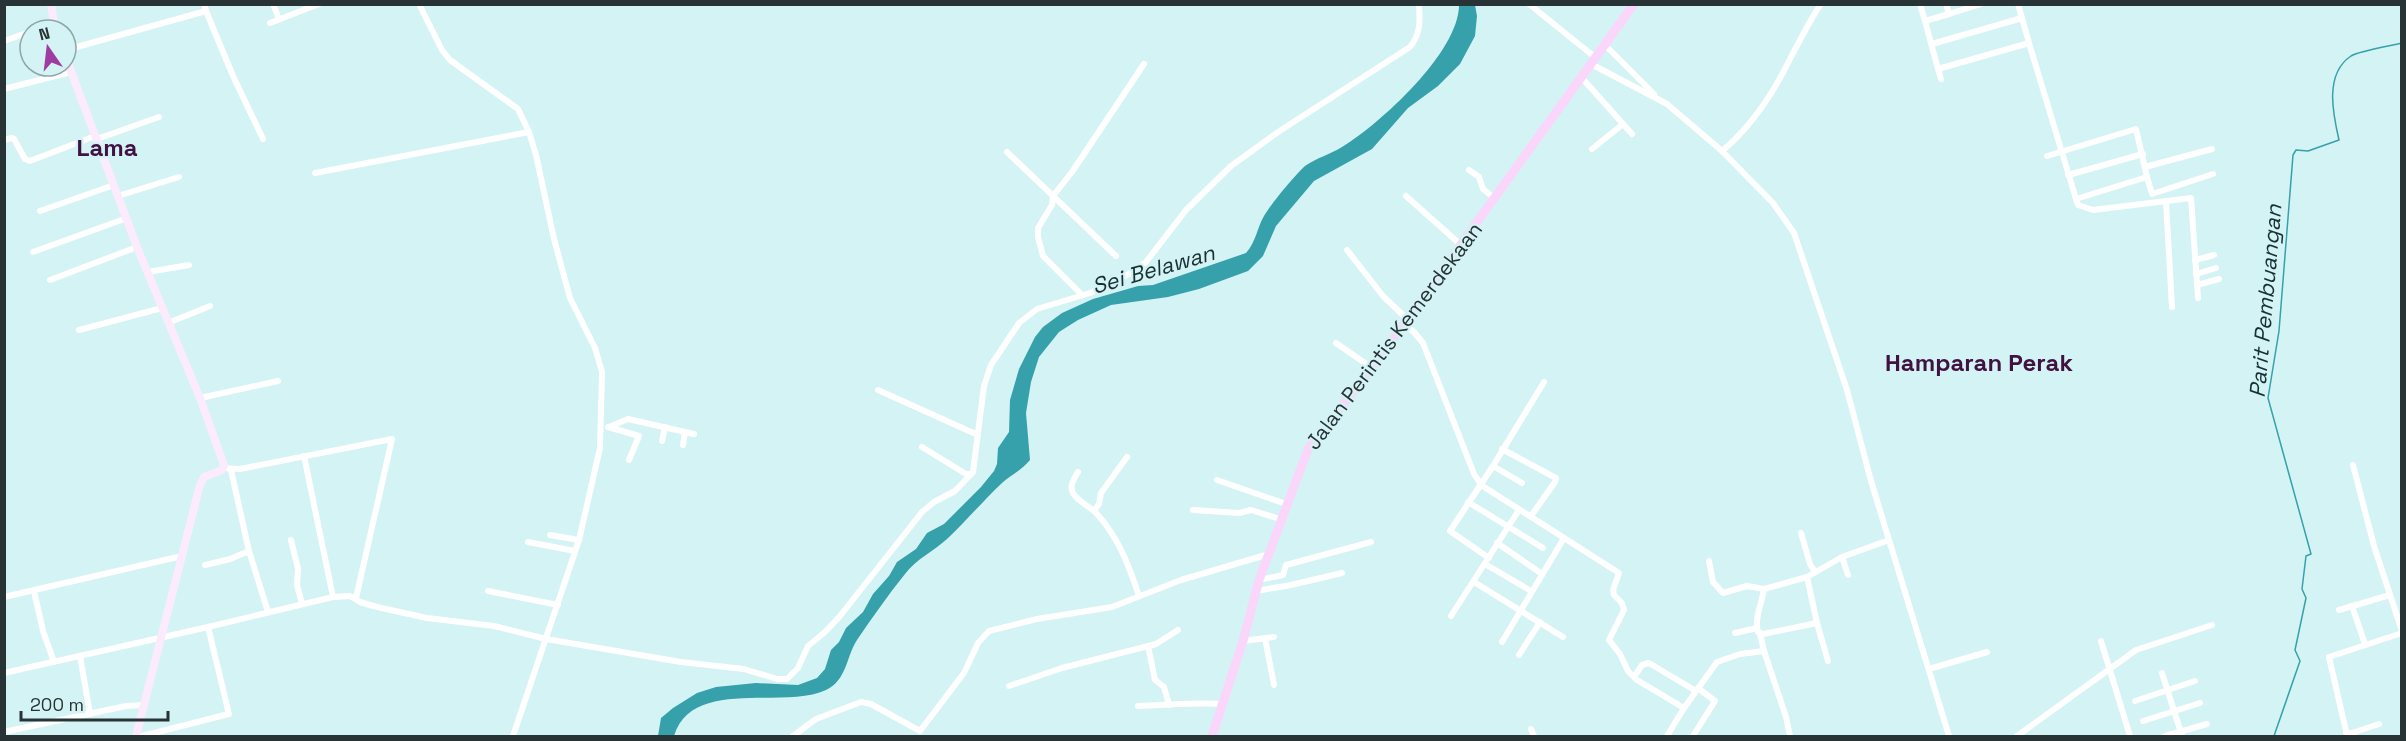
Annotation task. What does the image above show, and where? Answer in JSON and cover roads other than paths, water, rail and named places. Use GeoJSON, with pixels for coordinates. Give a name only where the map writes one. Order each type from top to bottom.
{"type":"FeatureCollection","features":[{"type":"Feature","properties":{"kind":"main road","name":"Jalan Perintis Kemerdekaan"},"geometry":{"type":"LineString","coordinates":[[1212,736],[1243,641],[1259,580],[1308,449],[1372,368],[1404,320],[1495,199],[1634,4]]}},
{"type":"Feature","properties":{"kind":"street"},"geometry":{"type":"LineString","coordinates":[[273,4],[279,19]]}},
{"type":"Feature","properties":{"kind":"street"},"geometry":{"type":"LineString","coordinates":[[270,23],[319,4]]}},
{"type":"Feature","properties":{"kind":"street"},"geometry":{"type":"LineString","coordinates":[[418,4],[446,56],[516,106],[529,132],[570,298],[586,328],[602,367],[601,425],[597,468],[579,540],[546,639],[538,655],[513,736]]}},
{"type":"Feature","properties":{"kind":"street"},"geometry":{"type":"LineString","coordinates":[[4,673],[347,595],[377,607],[427,618],[494,626],[546,639],[681,662],[744,669],[777,679],[787,679],[798,668],[808,646],[840,616],[922,512],[934,502],[956,491],[971,474],[975,464],[984,386],[991,365],[1004,342],[1019,323],[1032,312],[1082,295],[1131,273],[1146,262],[1192,204],[1253,149],[1410,47],[1416,39],[1419,28],[1419,4]]}},
{"type":"Feature","properties":{"kind":"street"},"geometry":{"type":"LineString","coordinates":[[1529,4],[1595,61],[1656,96]]}},
{"type":"Feature","properties":{"kind":"street"},"geometry":{"type":"LineString","coordinates":[[1722,151],[1748,126],[1773,89],[1803,32],[1821,4]]}},
{"type":"Feature","properties":{"kind":"street"},"geometry":{"type":"LineString","coordinates":[[1920,4],[1941,79]]}},
{"type":"Feature","properties":{"kind":"street"},"geometry":{"type":"LineString","coordinates":[[1946,4],[1949,14]]}},
{"type":"Feature","properties":{"kind":"street"},"geometry":{"type":"LineString","coordinates":[[2018,4],[2060,151],[2078,205],[2093,210],[2191,198],[2198,298]]}},
{"type":"Feature","properties":{"kind":"street"},"geometry":{"type":"LineString","coordinates":[[1925,21],[1976,5]]}},
{"type":"Feature","properties":{"kind":"street"},"geometry":{"type":"LineString","coordinates":[[78,46],[205,8],[232,76],[263,140]]}},
{"type":"Feature","properties":{"kind":"street"},"geometry":{"type":"LineString","coordinates":[[1932,44],[2022,18]]}},
{"type":"Feature","properties":{"kind":"street"},"geometry":{"type":"LineString","coordinates":[[1938,69],[2029,43]]}},
{"type":"Feature","properties":{"kind":"street"},"geometry":{"type":"LineString","coordinates":[[1606,46],[1656,96],[1722,151],[1773,203],[1798,241],[1818,308],[1841,370],[1889,540],[1949,736]]}},
{"type":"Feature","properties":{"kind":"street"},"geometry":{"type":"LineString","coordinates":[[1082,295],[1043,256],[1037,232],[1042,218],[1052,205],[1053,196],[1072,172],[1144,64]]}},
{"type":"Feature","properties":{"kind":"street"},"geometry":{"type":"LineString","coordinates":[[4,89],[47,78]]}},
{"type":"Feature","properties":{"kind":"street"},"geometry":{"type":"LineString","coordinates":[[73,78],[137,247],[228,469],[249,551],[268,612]]}},
{"type":"Feature","properties":{"kind":"street"},"geometry":{"type":"LineString","coordinates":[[1582,78],[1632,134]]}},
{"type":"Feature","properties":{"kind":"street"},"geometry":{"type":"LineString","coordinates":[[4,140],[15,139],[25,159],[30,160],[159,117]]}},
{"type":"Feature","properties":{"kind":"street"},"geometry":{"type":"LineString","coordinates":[[1592,149],[1623,124]]}},
{"type":"Feature","properties":{"kind":"street"},"geometry":{"type":"LineString","coordinates":[[2047,156],[2136,129],[2152,202]]}},
{"type":"Feature","properties":{"kind":"street"},"geometry":{"type":"LineString","coordinates":[[315,172],[529,132]]}},
{"type":"Feature","properties":{"kind":"street"},"geometry":{"type":"LineString","coordinates":[[2145,167],[2212,149]]}},
{"type":"Feature","properties":{"kind":"street"},"geometry":{"type":"LineString","coordinates":[[1007,152],[1116,256]]}},
{"type":"Feature","properties":{"kind":"street"},"geometry":{"type":"LineString","coordinates":[[2068,175],[2143,154]]}},
{"type":"Feature","properties":{"kind":"street"},"geometry":{"type":"LineString","coordinates":[[1470,170],[1479,177],[1483,189],[1495,199]]}},
{"type":"Feature","properties":{"kind":"street"},"geometry":{"type":"LineString","coordinates":[[2152,194],[2213,174]]}},
{"type":"Feature","properties":{"kind":"street"},"geometry":{"type":"LineString","coordinates":[[118,196],[179,177]]}},
{"type":"Feature","properties":{"kind":"street"},"geometry":{"type":"LineString","coordinates":[[2076,199],[2147,177]]}},
{"type":"Feature","properties":{"kind":"street"},"geometry":{"type":"LineString","coordinates":[[39,211],[114,185]]}},
{"type":"Feature","properties":{"kind":"street"},"geometry":{"type":"LineString","coordinates":[[1406,196],[1461,245]]}},
{"type":"Feature","properties":{"kind":"street"},"geometry":{"type":"LineString","coordinates":[[2166,201],[2172,307]]}},
{"type":"Feature","properties":{"kind":"street"},"geometry":{"type":"LineString","coordinates":[[33,252],[127,218]]}},
{"type":"Feature","properties":{"kind":"street"},"geometry":{"type":"LineString","coordinates":[[50,280],[137,247]]}},
{"type":"Feature","properties":{"kind":"street"},"geometry":{"type":"LineString","coordinates":[[1347,250],[1423,343],[1474,474],[1481,485],[1619,573],[1613,590],[1614,596],[1622,603],[1624,610],[1609,640],[1620,654],[1625,667],[1634,677],[1684,708]]}},
{"type":"Feature","properties":{"kind":"street"},"geometry":{"type":"LineString","coordinates":[[2195,260],[2214,255]]}},
{"type":"Feature","properties":{"kind":"street"},"geometry":{"type":"LineString","coordinates":[[148,272],[189,265]]}},
{"type":"Feature","properties":{"kind":"street"},"geometry":{"type":"LineString","coordinates":[[2196,274],[2216,268]]}},
{"type":"Feature","properties":{"kind":"street"},"geometry":{"type":"LineString","coordinates":[[2197,285],[2220,279]]}},
{"type":"Feature","properties":{"kind":"street"},"geometry":{"type":"LineString","coordinates":[[168,323],[210,306]]}},
{"type":"Feature","properties":{"kind":"street"},"geometry":{"type":"LineString","coordinates":[[79,330],[162,308]]}},
{"type":"Feature","properties":{"kind":"street"},"geometry":{"type":"LineString","coordinates":[[1336,343],[1372,368]]}},
{"type":"Feature","properties":{"kind":"street"},"geometry":{"type":"LineString","coordinates":[[200,398],[278,381]]}},
{"type":"Feature","properties":{"kind":"street"},"geometry":{"type":"LineString","coordinates":[[1531,591],[1450,533],[1450,528],[1481,485],[1544,382]]}},
{"type":"Feature","properties":{"kind":"street"},"geometry":{"type":"LineString","coordinates":[[878,390],[978,435]]}},
{"type":"Feature","properties":{"kind":"street"},"geometry":{"type":"LineString","coordinates":[[609,427],[628,419],[694,434]]}},
{"type":"Feature","properties":{"kind":"street"},"geometry":{"type":"LineString","coordinates":[[601,425],[639,436],[629,460]]}},
{"type":"Feature","properties":{"kind":"street"},"geometry":{"type":"LineString","coordinates":[[662,441],[665,427]]}},
{"type":"Feature","properties":{"kind":"street"},"geometry":{"type":"LineString","coordinates":[[683,445],[685,432]]}},
{"type":"Feature","properties":{"kind":"street"},"geometry":{"type":"LineString","coordinates":[[136,736],[202,479],[228,469],[392,439],[356,598]]}},
{"type":"Feature","properties":{"kind":"street"},"geometry":{"type":"LineString","coordinates":[[922,447],[966,474],[971,474]]}},
{"type":"Feature","properties":{"kind":"street"},"geometry":{"type":"LineString","coordinates":[[1502,448],[1556,478],[1531,516]]}},
{"type":"Feature","properties":{"kind":"street"},"geometry":{"type":"LineString","coordinates":[[304,456],[333,597]]}},
{"type":"Feature","properties":{"kind":"street"},"geometry":{"type":"LineString","coordinates":[[1094,511],[1099,504],[1101,493],[1127,457]]}},
{"type":"Feature","properties":{"kind":"street"},"geometry":{"type":"LineString","coordinates":[[2353,465],[2371,533],[2402,632],[2329,657],[2346,733],[2353,735],[2379,724]]}},
{"type":"Feature","properties":{"kind":"street"},"geometry":{"type":"LineString","coordinates":[[1492,466],[1522,483]]}},
{"type":"Feature","properties":{"kind":"street"},"geometry":{"type":"LineString","coordinates":[[1078,472],[1071,486],[1072,492],[1109,528],[1120,546],[1139,596]]}},
{"type":"Feature","properties":{"kind":"street"},"geometry":{"type":"LineString","coordinates":[[1217,480],[1286,504]]}},
{"type":"Feature","properties":{"kind":"street"},"geometry":{"type":"LineString","coordinates":[[1468,502],[1543,548]]}},
{"type":"Feature","properties":{"kind":"street"},"geometry":{"type":"LineString","coordinates":[[1193,510],[1239,513],[1251,510],[1280,519]]}},
{"type":"Feature","properties":{"kind":"street"},"geometry":{"type":"LineString","coordinates":[[1451,616],[1519,510]]}},
{"type":"Feature","properties":{"kind":"street"},"geometry":{"type":"LineString","coordinates":[[1801,533],[1810,564],[1815,572]]}},
{"type":"Feature","properties":{"kind":"street"},"geometry":{"type":"LineString","coordinates":[[550,535],[579,540]]}},
{"type":"Feature","properties":{"kind":"street"},"geometry":{"type":"LineString","coordinates":[[1502,642],[1564,538]]}},
{"type":"Feature","properties":{"kind":"street"},"geometry":{"type":"LineString","coordinates":[[291,540],[298,569],[297,585],[302,604]]}},
{"type":"Feature","properties":{"kind":"street"},"geometry":{"type":"LineString","coordinates":[[1709,561],[1713,582],[1724,593],[1747,586],[1764,589],[1807,577],[1842,557],[1889,540]]}},
{"type":"Feature","properties":{"kind":"street"},"geometry":{"type":"LineString","coordinates":[[528,542],[575,551]]}},
{"type":"Feature","properties":{"kind":"street"},"geometry":{"type":"LineString","coordinates":[[1259,580],[1283,575],[1286,565],[1371,542]]}},
{"type":"Feature","properties":{"kind":"street"},"geometry":{"type":"LineString","coordinates":[[1497,543],[1542,574]]}},
{"type":"Feature","properties":{"kind":"street"},"geometry":{"type":"LineString","coordinates":[[205,565],[230,559],[249,551]]}},
{"type":"Feature","properties":{"kind":"street"},"geometry":{"type":"LineString","coordinates":[[920,731],[964,673],[978,643],[989,631],[1037,619],[1112,607],[1181,580],[1269,554]]}},
{"type":"Feature","properties":{"kind":"street"},"geometry":{"type":"LineString","coordinates":[[4,597],[183,556]]}},
{"type":"Feature","properties":{"kind":"street"},"geometry":{"type":"LineString","coordinates":[[1842,557],[1848,575]]}},
{"type":"Feature","properties":{"kind":"street"},"geometry":{"type":"LineString","coordinates":[[1256,591],[1342,573]]}},
{"type":"Feature","properties":{"kind":"street"},"geometry":{"type":"LineString","coordinates":[[1807,577],[1828,662]]}},
{"type":"Feature","properties":{"kind":"street"},"geometry":{"type":"LineString","coordinates":[[1474,582],[1563,637]]}},
{"type":"Feature","properties":{"kind":"street"},"geometry":{"type":"LineString","coordinates":[[1764,589],[1761,609],[1756,620],[1786,717],[1789,735],[1780,736]]}},
{"type":"Feature","properties":{"kind":"street"},"geometry":{"type":"LineString","coordinates":[[34,591],[43,631],[54,662]]}},
{"type":"Feature","properties":{"kind":"street"},"geometry":{"type":"LineString","coordinates":[[488,591],[558,605]]}},
{"type":"Feature","properties":{"kind":"street"},"geometry":{"type":"LineString","coordinates":[[2339,610],[2390,595]]}},
{"type":"Feature","properties":{"kind":"street"},"geometry":{"type":"LineString","coordinates":[[2352,606],[2365,644]]}},
{"type":"Feature","properties":{"kind":"street"},"geometry":{"type":"LineString","coordinates":[[1519,655],[1540,622]]}},
{"type":"Feature","properties":{"kind":"street"},"geometry":{"type":"LineString","coordinates":[[1735,633],[1817,623]]}},
{"type":"Feature","properties":{"kind":"street"},"geometry":{"type":"LineString","coordinates":[[2017,736],[2111,672],[2136,650],[2212,625]]}},
{"type":"Feature","properties":{"kind":"street"},"geometry":{"type":"LineString","coordinates":[[142,736],[229,714],[208,627]]}},
{"type":"Feature","properties":{"kind":"street"},"geometry":{"type":"LineString","coordinates":[[1009,686],[1062,668],[1164,641],[1178,630]]}},
{"type":"Feature","properties":{"kind":"street"},"geometry":{"type":"LineString","coordinates":[[1243,641],[1274,637]]}},
{"type":"Feature","properties":{"kind":"street"},"geometry":{"type":"LineString","coordinates":[[1265,638],[1274,685]]}},
{"type":"Feature","properties":{"kind":"street"},"geometry":{"type":"LineString","coordinates":[[2100,641],[2130,736]]}},
{"type":"Feature","properties":{"kind":"street"},"geometry":{"type":"LineString","coordinates":[[1148,646],[1155,680],[1164,687],[1169,705]]}},
{"type":"Feature","properties":{"kind":"street"},"geometry":{"type":"LineString","coordinates":[[1666,736],[1717,662],[1740,654],[1764,651]]}},
{"type":"Feature","properties":{"kind":"street"},"geometry":{"type":"LineString","coordinates":[[1929,669],[1987,652]]}},
{"type":"Feature","properties":{"kind":"street"},"geometry":{"type":"LineString","coordinates":[[80,656],[90,714]]}},
{"type":"Feature","properties":{"kind":"street"},"geometry":{"type":"LineString","coordinates":[[1634,677],[1642,665],[1649,663],[1715,701],[1693,736]]}},
{"type":"Feature","properties":{"kind":"street"},"geometry":{"type":"LineString","coordinates":[[2162,673],[2182,734]]}},
{"type":"Feature","properties":{"kind":"street"},"geometry":{"type":"LineString","coordinates":[[2135,701],[2195,681]]}},
{"type":"Feature","properties":{"kind":"street"},"geometry":{"type":"LineString","coordinates":[[793,736],[816,719],[861,702],[872,704],[927,736]]}},
{"type":"Feature","properties":{"kind":"street"},"geometry":{"type":"LineString","coordinates":[[1138,706],[1197,702],[1223,704]]}},
{"type":"Feature","properties":{"kind":"street"},"geometry":{"type":"LineString","coordinates":[[2143,721],[2200,703]]}},
{"type":"Feature","properties":{"kind":"street"},"geometry":{"type":"LineString","coordinates":[[4,732],[126,706],[143,705]]}},
{"type":"Feature","properties":{"kind":"street"},"geometry":{"type":"LineString","coordinates":[[2165,736],[2182,734],[2207,724]]}},
{"type":"Feature","properties":{"kind":"street"},"geometry":{"type":"LineString","coordinates":[[1531,729],[1534,736]]}},
{"type":"Feature","properties":{"kind":"water","name":"Sei Belawan"},"geometry":{"type":"Polygon","coordinates":[[[1459,5],[1475,5],[1477,16],[1475,36],[1460,64],[1438,86],[1408,108],[1372,149],[1314,181],[1276,226],[1263,256],[1248,271],[1199,289],[1168,297],[1111,305],[1078,320],[1059,332],[1039,357],[1031,382],[1026,413],[1030,460],[1002,483],[947,539],[909,569],[857,640],[842,674],[833,686],[808,695],[719,701],[699,707],[684,718],[674,736],[658,736],[661,718],[697,693],[716,687],[756,683],[798,685],[817,678],[825,669],[831,650],[839,642],[846,628],[863,612],[873,594],[889,576],[897,562],[916,549],[927,533],[944,524],[994,471],[998,448],[1009,432],[1010,400],[1019,369],[1035,337],[1043,327],[1062,313],[1093,299],[1138,286],[1153,285],[1246,253],[1267,211],[1305,166],[1358,136],[1415,85],[1446,44],[1456,24],[1459,5]]]}},
{"type":"Feature","properties":{"kind":"waterway","name":"Parit Pembuangan"},"geometry":{"type":"LineString","coordinates":[[2274,736],[2300,661],[2295,650],[2306,598],[2302,589],[2306,556],[2311,554],[2268,398],[2279,331],[2293,155],[2296,150],[2308,151],[2339,140],[2333,95],[2337,73],[2342,64],[2355,54],[2402,43]]}},
{"type":"Feature","properties":{"kind":"district","name":"Lama"},"geometry":{"type":"Point","coordinates":[107,148]}},
{"type":"Feature","properties":{"kind":"district","name":"Hamparan Perak"},"geometry":{"type":"Point","coordinates":[1979,363]}}]}
